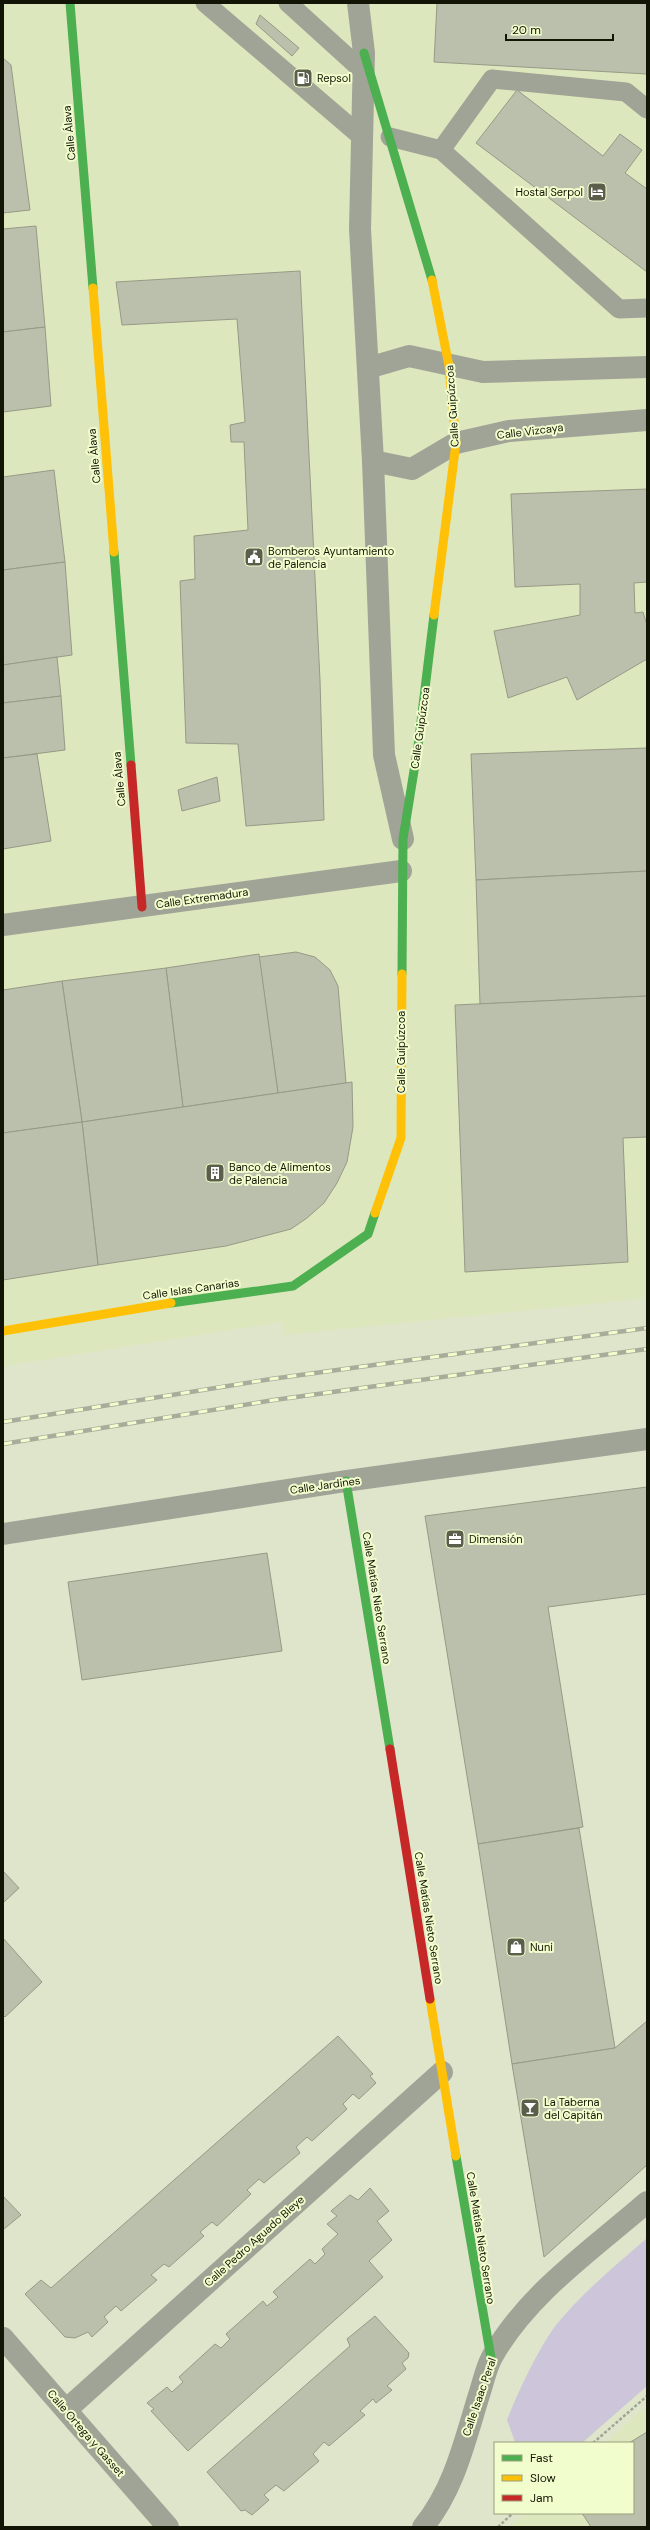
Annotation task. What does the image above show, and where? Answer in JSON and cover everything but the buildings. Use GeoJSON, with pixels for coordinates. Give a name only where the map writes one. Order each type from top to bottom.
{"type":"FeatureCollection","features":[{"type":"Feature","properties":{"kind":"street","name":"Calle Álava"},"geometry":{"type":"LineString","coordinates":[[70,3],[142,906]]}},
{"type":"Feature","properties":{"kind":"street","name":"Calle Guipúzcoa"},"geometry":{"type":"LineString","coordinates":[[358,3],[364,62],[360,229],[368,368],[369,414],[373,462],[384,755],[403,840]]}},
{"type":"Feature","properties":{"kind":"street","name":"Calle Guipúzcoa"},"geometry":{"type":"LineString","coordinates":[[364,62],[390,137],[434,287],[449,366],[456,443],[418,746],[403,840],[401,1138],[368,1234]]}},
{"type":"Feature","properties":{"kind":"street"},"geometry":{"type":"LineString","coordinates":[[368,368],[409,356],[449,366],[483,372],[647,367]]}},
{"type":"Feature","properties":{"kind":"street","name":"Calle Vizcaya"},"geometry":{"type":"LineString","coordinates":[[373,462],[412,469],[456,443],[509,431],[647,420]]}},
{"type":"Feature","properties":{"kind":"street","name":"Calle Extremadura"},"geometry":{"type":"LineString","coordinates":[[3,925],[402,871]]}},
{"type":"Feature","properties":{"kind":"street","name":"Calle Islas Canarias"},"geometry":{"type":"LineString","coordinates":[[3,1331],[188,1300],[293,1286],[368,1234]]}},
{"type":"Feature","properties":{"kind":"street","name":"Calle Jardines"},"geometry":{"type":"LineString","coordinates":[[3,1534],[346,1481],[647,1439]]}},
{"type":"Feature","properties":{"kind":"street","name":"Calle Matías Nieto Serrano"},"geometry":{"type":"LineString","coordinates":[[346,1481],[442,2072],[491,2358]]}},
{"type":"Feature","properties":{"kind":"street","name":"Calle Pedro Aguado Bleye"},"geometry":{"type":"LineString","coordinates":[[66,2410],[442,2072]]}},
{"type":"Feature","properties":{"kind":"street","name":"Calle Isaac Peral"},"geometry":{"type":"LineString","coordinates":[[423,2527],[438,2509],[457,2463],[491,2358],[518,2319],[544,2291],[647,2202]]}},
{"type":"Feature","properties":{"kind":"street","name":"Calle Ortega y Gasset"},"geometry":{"type":"LineString","coordinates":[[3,2338],[168,2527]]}},
{"type":"Feature","properties":{"kind":"lane"},"geometry":{"type":"LineString","coordinates":[[205,3],[363,138]]}},
{"type":"Feature","properties":{"kind":"lane"},"geometry":{"type":"LineString","coordinates":[[288,3],[364,62]]}},
{"type":"Feature","properties":{"kind":"lane"},"geometry":{"type":"LineString","coordinates":[[441,150],[492,79],[626,92],[647,109]]}},
{"type":"Feature","properties":{"kind":"lane"},"geometry":{"type":"LineString","coordinates":[[390,137],[441,150],[618,309],[647,308]]}},
{"type":"Feature","properties":{"kind":"path"},"geometry":{"type":"LineString","coordinates":[[594,2442],[647,2396]]}},
{"type":"Feature","properties":{"kind":"path"},"geometry":{"type":"LineString","coordinates":[[498,2527],[512,2514]]}},
{"type":"Feature","properties":{"kind":"shaded area"},"geometry":{"type":"Polygon","coordinates":[[[3,3],[647,3],[647,1298],[284,1335],[282,1322],[3,1366],[3,3]]]}},
{"type":"Feature","properties":{"kind":"shaded area"},"geometry":{"type":"Polygon","coordinates":[[[647,2238],[647,2386],[583,2442],[515,2442],[507,2420],[542,2346],[566,2313],[611,2269],[647,2238]]]}},
{"type":"Feature","properties":{"kind":"shaded area"},"geometry":{"type":"Polygon","coordinates":[[[647,2406],[647,2527],[510,2527],[525,2514],[634,2514],[634,2442],[606,2442],[647,2406]]]}},
{"type":"Feature","properties":{"kind":"railway"},"geometry":{"type":"LineString","coordinates":[[3,1422],[271,1379],[647,1328]]}},
{"type":"Feature","properties":{"kind":"railway"},"geometry":{"type":"LineString","coordinates":[[3,1444],[274,1400],[647,1349]]}},
{"type":"Feature","properties":{"kind":"traffic: fast"},"geometry":{"type":"LineString","coordinates":[[70,3],[93,288]]}},
{"type":"Feature","properties":{"kind":"traffic: fast"},"geometry":{"type":"LineString","coordinates":[[364,53],[432,280]]}},
{"type":"Feature","properties":{"kind":"traffic: fast"},"geometry":{"type":"LineString","coordinates":[[114,552],[131,765]]}},
{"type":"Feature","properties":{"kind":"traffic: fast"},"geometry":{"type":"LineString","coordinates":[[402,974],[403,839],[418,746],[434,615]]}},
{"type":"Feature","properties":{"kind":"traffic: fast"},"geometry":{"type":"LineString","coordinates":[[171,1303],[293,1286],[368,1234],[375,1213]]}},
{"type":"Feature","properties":{"kind":"traffic: fast"},"geometry":{"type":"LineString","coordinates":[[346,1481],[390,1749]]}},
{"type":"Feature","properties":{"kind":"traffic: fast"},"geometry":{"type":"LineString","coordinates":[[456,2156],[491,2358]]}},
{"type":"Feature","properties":{"kind":"traffic: slow"},"geometry":{"type":"LineString","coordinates":[[432,280],[449,366],[456,443],[434,615]]}},
{"type":"Feature","properties":{"kind":"traffic: slow"},"geometry":{"type":"LineString","coordinates":[[93,288],[114,552]]}},
{"type":"Feature","properties":{"kind":"traffic: slow"},"geometry":{"type":"LineString","coordinates":[[375,1213],[401,1138],[402,974]]}},
{"type":"Feature","properties":{"kind":"traffic: slow"},"geometry":{"type":"LineString","coordinates":[[3,1331],[171,1303]]}},
{"type":"Feature","properties":{"kind":"traffic: slow"},"geometry":{"type":"LineString","coordinates":[[430,1999],[456,2156]]}},
{"type":"Feature","properties":{"kind":"traffic: jam"},"geometry":{"type":"LineString","coordinates":[[131,765],[142,907]]}},
{"type":"Feature","properties":{"kind":"traffic: jam"},"geometry":{"type":"LineString","coordinates":[[390,1749],[430,1999]]}},
{"type":"Feature","properties":{"kind":"place","name":"Repsol"},"geometry":{"type":"Point","coordinates":[303,78]}},
{"type":"Feature","properties":{"kind":"place","name":"Hostal Serpol"},"geometry":{"type":"Point","coordinates":[597,192]}},
{"type":"Feature","properties":{"kind":"place","name":"Bomberos Ayuntamiento de Palencia"},"geometry":{"type":"Point","coordinates":[254,557]}},
{"type":"Feature","properties":{"kind":"place","name":"Banco de Alimentos de Palencia"},"geometry":{"type":"Point","coordinates":[215,1173]}},
{"type":"Feature","properties":{"kind":"place","name":"Dimensión"},"geometry":{"type":"Point","coordinates":[455,1539]}},
{"type":"Feature","properties":{"kind":"place","name":"Nuni"},"geometry":{"type":"Point","coordinates":[516,1947]}},
{"type":"Feature","properties":{"kind":"place","name":"La Taberna del Capitán"},"geometry":{"type":"Point","coordinates":[530,2108]}}]}
